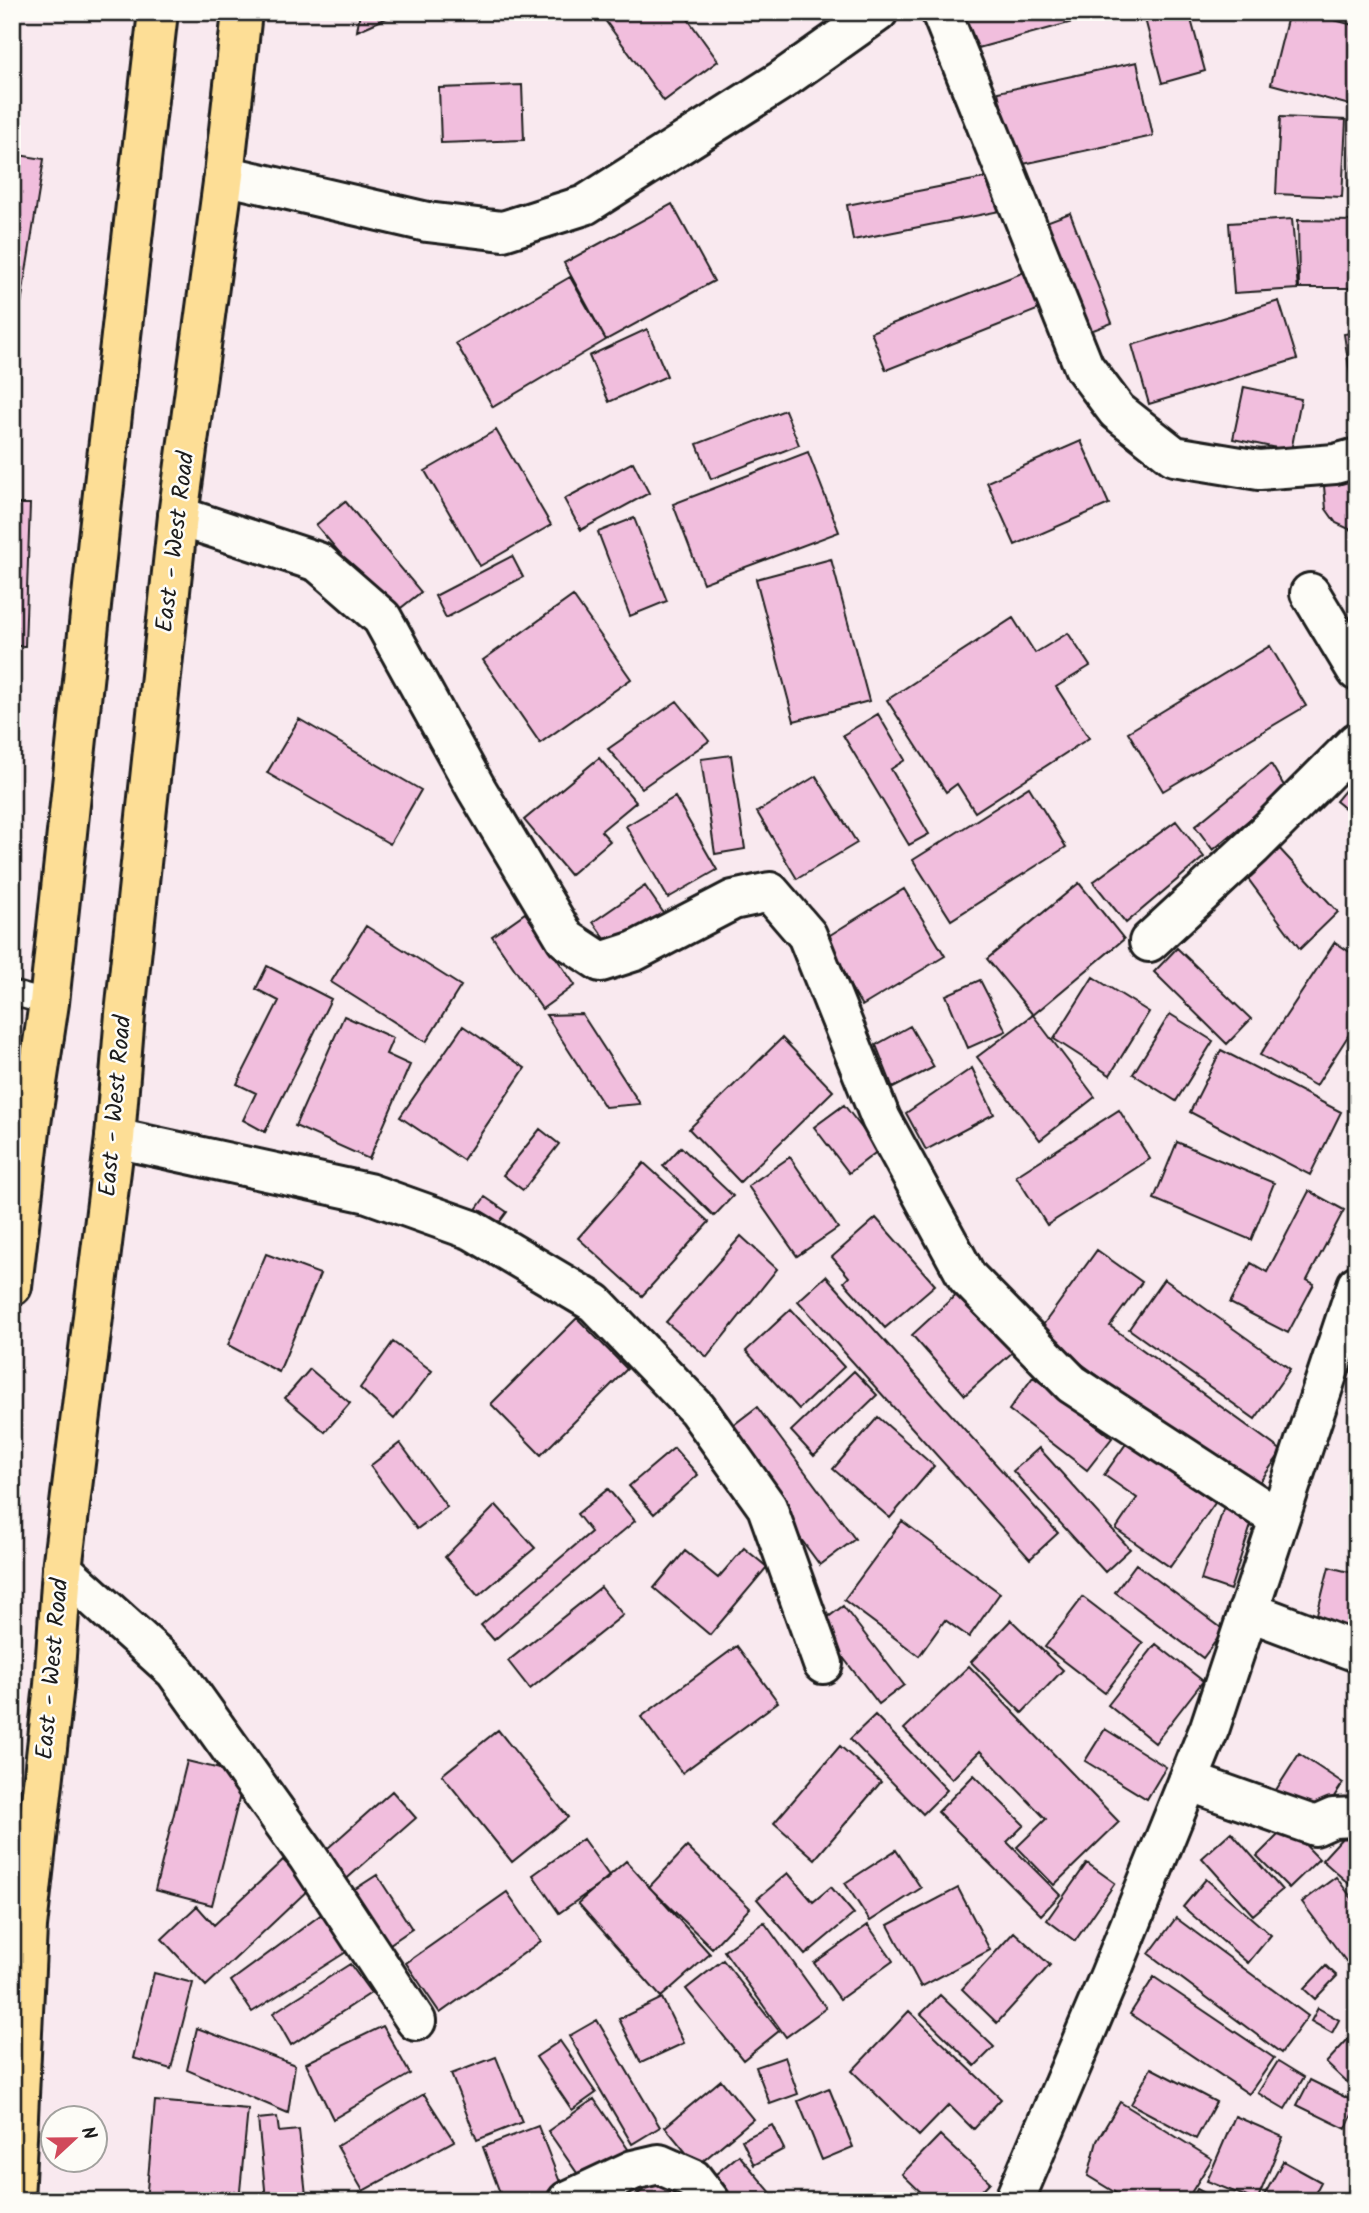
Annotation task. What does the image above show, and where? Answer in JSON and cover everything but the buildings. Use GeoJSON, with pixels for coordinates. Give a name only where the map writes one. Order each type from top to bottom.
{"type":"FeatureCollection","features":[{"type":"Feature","properties":{"kind":"main road"},"geometry":{"type":"LineString","coordinates":[[12,1286],[30,1130],[49,1003],[101,511],[158,12]]}},
{"type":"Feature","properties":{"kind":"main road","name":"East - West Road"},"geometry":{"type":"LineString","coordinates":[[14,2201],[27,1927],[54,1685],[62,1569],[116,1138],[125,1014],[178,516],[224,174],[242,12]]}},
{"type":"Feature","properties":{"kind":"street"},"geometry":{"type":"LineString","coordinates":[[224,174],[427,222],[503,231],[585,205],[782,80],[878,12]]}},
{"type":"Feature","properties":{"kind":"street"},"geometry":{"type":"LineString","coordinates":[[941,12],[1084,366],[1117,411],[1174,456],[1259,470],[1335,464],[1357,458]]}},
{"type":"Feature","properties":{"kind":"street"},"geometry":{"type":"LineString","coordinates":[[178,516],[318,562],[382,618],[477,790],[566,939],[601,962],[635,951],[733,900],[771,892],[807,935],[881,1119],[967,1277],[1072,1384],[1279,1519]]}},
{"type":"Feature","properties":{"kind":"street"},"geometry":{"type":"LineString","coordinates":[[1310,593],[1357,671]]}},
{"type":"Feature","properties":{"kind":"street"},"geometry":{"type":"LineString","coordinates":[[1149,943],[1253,846],[1357,742]]}},
{"type":"Feature","properties":{"kind":"street"},"geometry":{"type":"LineString","coordinates":[[116,1138],[368,1193],[471,1230],[595,1303],[697,1409],[767,1507],[823,1664]]}},
{"type":"Feature","properties":{"kind":"street"},"geometry":{"type":"LineString","coordinates":[[1024,2198],[1210,1727],[1357,1285]]}},
{"type":"Feature","properties":{"kind":"street"},"geometry":{"type":"LineString","coordinates":[[62,1569],[175,1671],[308,1857],[416,2021]]}},
{"type":"Feature","properties":{"kind":"street"},"geometry":{"type":"LineString","coordinates":[[1248,1611],[1357,1652]]}},
{"type":"Feature","properties":{"kind":"street"},"geometry":{"type":"LineString","coordinates":[[1188,1781],[1315,1826],[1333,1818],[1357,1817]]}},
{"type":"Feature","properties":{"kind":"street"},"geometry":{"type":"LineString","coordinates":[[567,2201],[633,2170],[659,2164],[693,2179],[710,2201]]}},
{"type":"Feature","properties":{"kind":"lane"},"geometry":{"type":"LineString","coordinates":[[12,993],[49,1003]]}}]}
